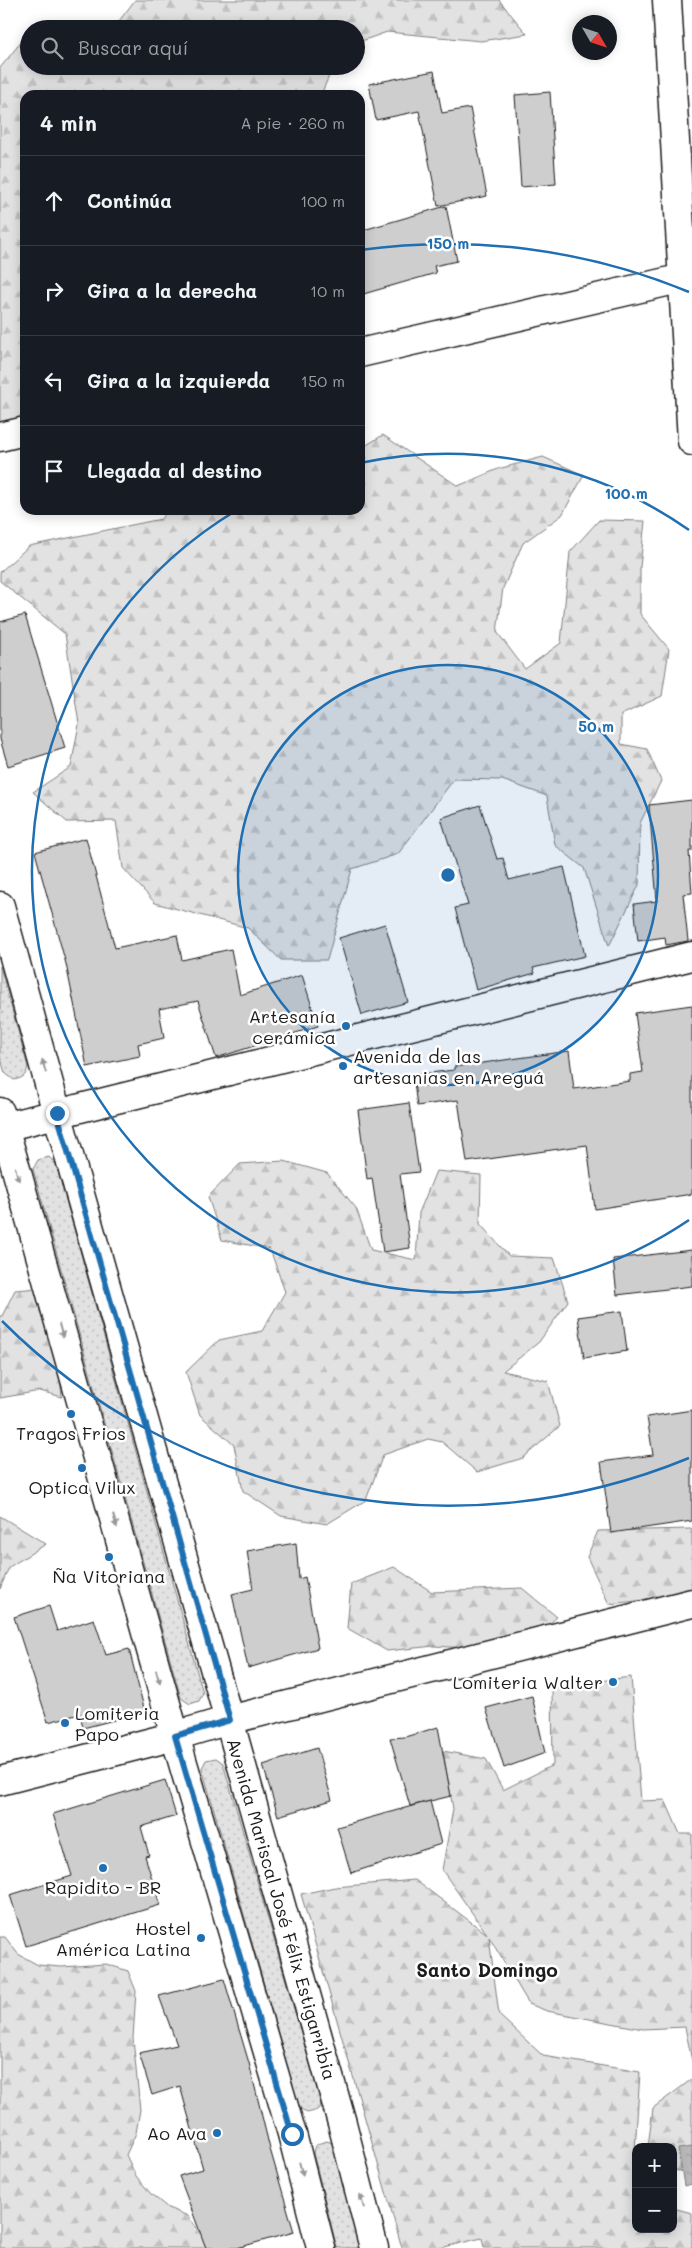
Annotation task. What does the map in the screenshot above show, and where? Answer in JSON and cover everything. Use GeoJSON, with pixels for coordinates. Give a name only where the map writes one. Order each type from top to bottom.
{"type":"FeatureCollection","features":[{"type":"Feature","properties":{"kind":"main road"},"geometry":{"type":"LineString","coordinates":[[667,0],[687,277],[692,442]]}},
{"type":"Feature","properties":{"kind":"main road"},"geometry":{"type":"LineString","coordinates":[[365,352],[687,277]]}},
{"type":"Feature","properties":{"kind":"main road"},"geometry":{"type":"LineString","coordinates":[[0,437],[20,432]]}},
{"type":"Feature","properties":{"kind":"main road","name":"Avenida Mariscal José Félix Estigarribia"},"geometry":{"type":"LineString","coordinates":[[0,906],[230,1720],[374,2248]]}},
{"type":"Feature","properties":{"kind":"main road"},"geometry":{"type":"LineString","coordinates":[[321,2248],[292,2134],[175,1736],[1,1123],[57,1113],[692,956]]}},
{"type":"Feature","properties":{"kind":"main road"},"geometry":{"type":"LineString","coordinates":[[0,1781],[230,1720],[692,1603]]}},
{"type":"Feature","properties":{"kind":"green space"},"geometry":{"type":"Polygon","coordinates":[[[135,0],[499,0],[527,34],[481,41],[387,32],[365,40],[365,20],[120,20],[135,0]]]}},
{"type":"Feature","properties":{"kind":"green space"},"geometry":{"type":"Polygon","coordinates":[[[20,43],[20,75],[329,75],[323,90],[20,90],[19,447],[0,443],[0,68],[20,43]]]}},
{"type":"Feature","properties":{"kind":"green space"},"geometry":{"type":"Polygon","coordinates":[[[383,435],[458,486],[498,469],[543,457],[584,475],[562,515],[523,543],[503,588],[497,632],[525,669],[561,643],[570,552],[599,520],[645,521],[640,567],[640,614],[669,649],[662,696],[621,715],[621,744],[647,749],[661,781],[640,823],[639,885],[609,946],[584,868],[555,845],[547,796],[502,780],[454,779],[398,854],[352,869],[327,960],[281,960],[248,928],[155,903],[123,868],[116,821],[67,822],[33,792],[71,767],[79,724],[65,634],[0,581],[0,572],[29,546],[161,519],[164,515],[365,515],[365,446],[383,435]]]}},
{"type":"Feature","properties":{"kind":"green space"},"geometry":{"type":"Polygon","coordinates":[[[0,966],[28,1067],[23,1076],[14,1080],[5,1073],[0,1056],[0,966]]]}},
{"type":"Feature","properties":{"kind":"green space"},"geometry":{"type":"Polygon","coordinates":[[[49,1157],[56,1164],[203,1693],[199,1701],[190,1704],[181,1698],[33,1169],[38,1160],[49,1157]]]}},
{"type":"Feature","properties":{"kind":"green space"},"geometry":{"type":"Polygon","coordinates":[[[284,1161],[327,1173],[356,1208],[371,1250],[416,1260],[419,1213],[436,1171],[481,1175],[480,1224],[509,1256],[554,1258],[568,1301],[539,1342],[503,1371],[548,1381],[560,1426],[523,1458],[477,1472],[442,1442],[428,1439],[383,1455],[366,1500],[327,1524],[281,1516],[243,1491],[234,1445],[200,1415],[186,1372],[219,1340],[262,1331],[285,1292],[270,1249],[222,1240],[208,1197],[240,1164],[284,1161]]]}},
{"type":"Feature","properties":{"kind":"green space"},"geometry":{"type":"Polygon","coordinates":[[[39,1288],[40,1312],[55,1330],[62,1397],[40,1391],[0,1398],[0,1316],[2,1316],[15,1290],[39,1288]]]}},
{"type":"Feature","properties":{"kind":"green space"},"geometry":{"type":"Polygon","coordinates":[[[0,1516],[46,1544],[9,1567],[0,1589],[0,1516]]]}},
{"type":"Feature","properties":{"kind":"green space"},"geometry":{"type":"Polygon","coordinates":[[[692,1529],[692,1595],[609,1604],[587,1557],[598,1531],[692,1529]]]}},
{"type":"Feature","properties":{"kind":"green space"},"geometry":{"type":"Polygon","coordinates":[[[394,1567],[432,1592],[522,1588],[557,1617],[528,1642],[481,1649],[434,1646],[387,1651],[347,1628],[351,1584],[394,1567]]]}},
{"type":"Feature","properties":{"kind":"green space"},"geometry":{"type":"Polygon","coordinates":[[[631,1677],[641,1801],[665,1800],[680,1834],[692,1834],[692,2061],[685,2027],[643,2029],[547,2011],[529,2004],[489,1937],[499,2015],[543,2056],[640,2072],[635,2143],[632,2143],[632,2233],[677,2233],[677,2209],[692,2213],[692,2248],[484,2248],[482,2238],[440,2248],[402,2248],[301,1894],[335,1887],[415,1880],[487,1934],[442,1870],[453,1809],[443,1751],[486,1759],[503,1790],[553,1765],[552,1687],[631,1677]]]}},
{"type":"Feature","properties":{"kind":"green space"},"geometry":{"type":"Polygon","coordinates":[[[216,1758],[223,1763],[321,2102],[318,2109],[312,2112],[307,2113],[299,2107],[202,1768],[206,1760],[216,1758]]]}},
{"type":"Feature","properties":{"kind":"green space"},"geometry":{"type":"Polygon","coordinates":[[[0,1937],[5,1937],[18,1954],[38,1965],[61,1967],[106,1964],[128,1971],[136,1991],[133,2038],[140,2110],[136,2133],[126,2155],[136,2176],[151,2194],[168,2208],[188,2216],[202,2235],[206,2248],[0,2248],[0,1937]]]}},
{"type":"Feature","properties":{"kind":"green space"},"geometry":{"type":"Polygon","coordinates":[[[692,2079],[692,2176],[677,2170],[677,2143],[649,2143],[653,2108],[692,2079]]]}},
{"type":"Feature","properties":{"kind":"green space"},"geometry":{"type":"Polygon","coordinates":[[[327,2141],[332,2143],[334,2148],[359,2248],[337,2248],[313,2153],[317,2144],[327,2141]]]}},
{"type":"Feature","properties":{"kind":"water"},"geometry":{"type":"Polygon","coordinates":[[[692,2147],[692,2184],[684,2186],[678,2149],[692,2147]]]}},
{"type":"Feature","properties":{"kind":"building"},"geometry":{"type":"Polygon","coordinates":[[[434,71],[442,113],[470,108],[487,196],[438,206],[419,111],[376,120],[369,84],[434,71]]]}},
{"type":"Feature","properties":{"kind":"building"},"geometry":{"type":"Polygon","coordinates":[[[550,92],[556,184],[521,187],[515,95],[550,92]]]}},
{"type":"Feature","properties":{"kind":"building"},"geometry":{"type":"Polygon","coordinates":[[[446,206],[457,261],[434,266],[436,273],[365,294],[365,230],[446,206]]]}},
{"type":"Feature","properties":{"kind":"building"},"geometry":{"type":"Polygon","coordinates":[[[25,615],[65,748],[8,766],[0,739],[0,622],[25,615]]]}},
{"type":"Feature","properties":{"kind":"building"},"geometry":{"type":"Polygon","coordinates":[[[692,800],[692,851],[689,851],[692,893],[683,894],[688,941],[666,945],[665,937],[638,941],[634,904],[657,901],[649,805],[692,800]]]}},
{"type":"Feature","properties":{"kind":"building"},"geometry":{"type":"Polygon","coordinates":[[[480,805],[497,859],[503,858],[509,880],[564,867],[585,956],[533,968],[535,973],[476,990],[455,908],[468,905],[441,818],[480,805]]]}},
{"type":"Feature","properties":{"kind":"building"},"geometry":{"type":"Polygon","coordinates":[[[86,838],[115,948],[177,935],[182,960],[231,949],[240,995],[302,975],[318,1026],[216,1058],[198,1001],[159,1009],[164,1038],[138,1044],[140,1056],[87,1067],[66,964],[35,852],[86,838]]]}},
{"type":"Feature","properties":{"kind":"building"},"geometry":{"type":"Polygon","coordinates":[[[385,924],[408,1002],[362,1015],[339,938],[385,924]]]}},
{"type":"Feature","properties":{"kind":"building"},"geometry":{"type":"Polygon","coordinates":[[[692,1005],[692,1194],[595,1209],[587,1145],[467,1162],[458,1100],[417,1106],[413,1075],[454,1070],[454,1067],[569,1051],[574,1089],[630,1081],[630,1074],[643,1072],[635,1013],[692,1005]]]}},
{"type":"Feature","properties":{"kind":"building"},"geometry":{"type":"Polygon","coordinates":[[[409,1103],[419,1172],[400,1174],[410,1248],[383,1252],[372,1178],[367,1179],[358,1110],[409,1103]]]}},
{"type":"Feature","properties":{"kind":"building"},"geometry":{"type":"Polygon","coordinates":[[[692,1250],[692,1286],[617,1295],[613,1259],[692,1250]]]}},
{"type":"Feature","properties":{"kind":"building"},"geometry":{"type":"Polygon","coordinates":[[[622,1311],[627,1351],[584,1358],[578,1317],[622,1311]]]}},
{"type":"Feature","properties":{"kind":"building"},"geometry":{"type":"Polygon","coordinates":[[[692,1410],[692,1521],[611,1533],[601,1462],[653,1455],[647,1417],[692,1410]]]}},
{"type":"Feature","properties":{"kind":"building"},"geometry":{"type":"Polygon","coordinates":[[[296,1543],[299,1579],[305,1577],[318,1648],[248,1668],[232,1594],[253,1589],[247,1551],[296,1543]]]}},
{"type":"Feature","properties":{"kind":"building"},"geometry":{"type":"Polygon","coordinates":[[[49,1606],[57,1631],[94,1619],[106,1655],[129,1649],[145,1712],[83,1728],[80,1714],[48,1722],[14,1617],[49,1606]]]}},
{"type":"Feature","properties":{"kind":"building"},"geometry":{"type":"Polygon","coordinates":[[[532,1696],[545,1753],[504,1768],[486,1708],[532,1696]]]}},
{"type":"Feature","properties":{"kind":"building"},"geometry":{"type":"Polygon","coordinates":[[[438,1727],[451,1796],[410,1806],[390,1738],[405,1737],[438,1727]]]}},
{"type":"Feature","properties":{"kind":"building"},"geometry":{"type":"Polygon","coordinates":[[[317,1748],[332,1800],[278,1816],[263,1765],[317,1748]]]}},
{"type":"Feature","properties":{"kind":"building"},"geometry":{"type":"Polygon","coordinates":[[[165,1780],[176,1816],[141,1827],[149,1855],[145,1856],[160,1905],[26,1946],[10,1895],[72,1876],[53,1814],[165,1780]]]}},
{"type":"Feature","properties":{"kind":"building"},"geometry":{"type":"Polygon","coordinates":[[[430,1801],[441,1844],[351,1873],[337,1827],[430,1801]]]}},
{"type":"Feature","properties":{"kind":"building"},"geometry":{"type":"Polygon","coordinates":[[[224,1979],[249,2063],[270,2149],[294,2232],[237,2248],[206,2248],[179,2176],[203,2169],[180,2086],[152,2095],[139,2053],[177,2045],[159,1996],[224,1979]]]}},
{"type":"Feature","properties":{"kind":"place","name":"Artesanía cerámica"},"geometry":{"type":"Point","coordinates":[346,1026]}},
{"type":"Feature","properties":{"kind":"place","name":"Avenida de las artesanias en Areguá"},"geometry":{"type":"Point","coordinates":[343,1066]}},
{"type":"Feature","properties":{"kind":"place","name":"Tragos Frios"},"geometry":{"type":"Point","coordinates":[71,1414]}},
{"type":"Feature","properties":{"kind":"place","name":"Optica Vilux"},"geometry":{"type":"Point","coordinates":[82,1468]}},
{"type":"Feature","properties":{"kind":"place","name":"Ña Vitoriana"},"geometry":{"type":"Point","coordinates":[109,1557]}},
{"type":"Feature","properties":{"kind":"place","name":"Lomiteria Walter"},"geometry":{"type":"Point","coordinates":[613,1682]}},
{"type":"Feature","properties":{"kind":"place","name":"Lomiteria Papo"},"geometry":{"type":"Point","coordinates":[65,1723]}},
{"type":"Feature","properties":{"kind":"place","name":"Rapidito - BR"},"geometry":{"type":"Point","coordinates":[103,1868]}},
{"type":"Feature","properties":{"kind":"place","name":"Hostel América Latina"},"geometry":{"type":"Point","coordinates":[201,1938]}},
{"type":"Feature","properties":{"kind":"place","name":"Ao Ava"},"geometry":{"type":"Point","coordinates":[217,2133]}},
{"type":"Feature","properties":{"kind":"district","name":"Santo Domingo"},"geometry":{"type":"Point","coordinates":[487,1969]}},
{"type":"Feature","properties":{"kind":"route"},"geometry":{"type":"LineString","coordinates":[[57,1113],[230,1720],[175,1736],[292,2134]]}}]}
